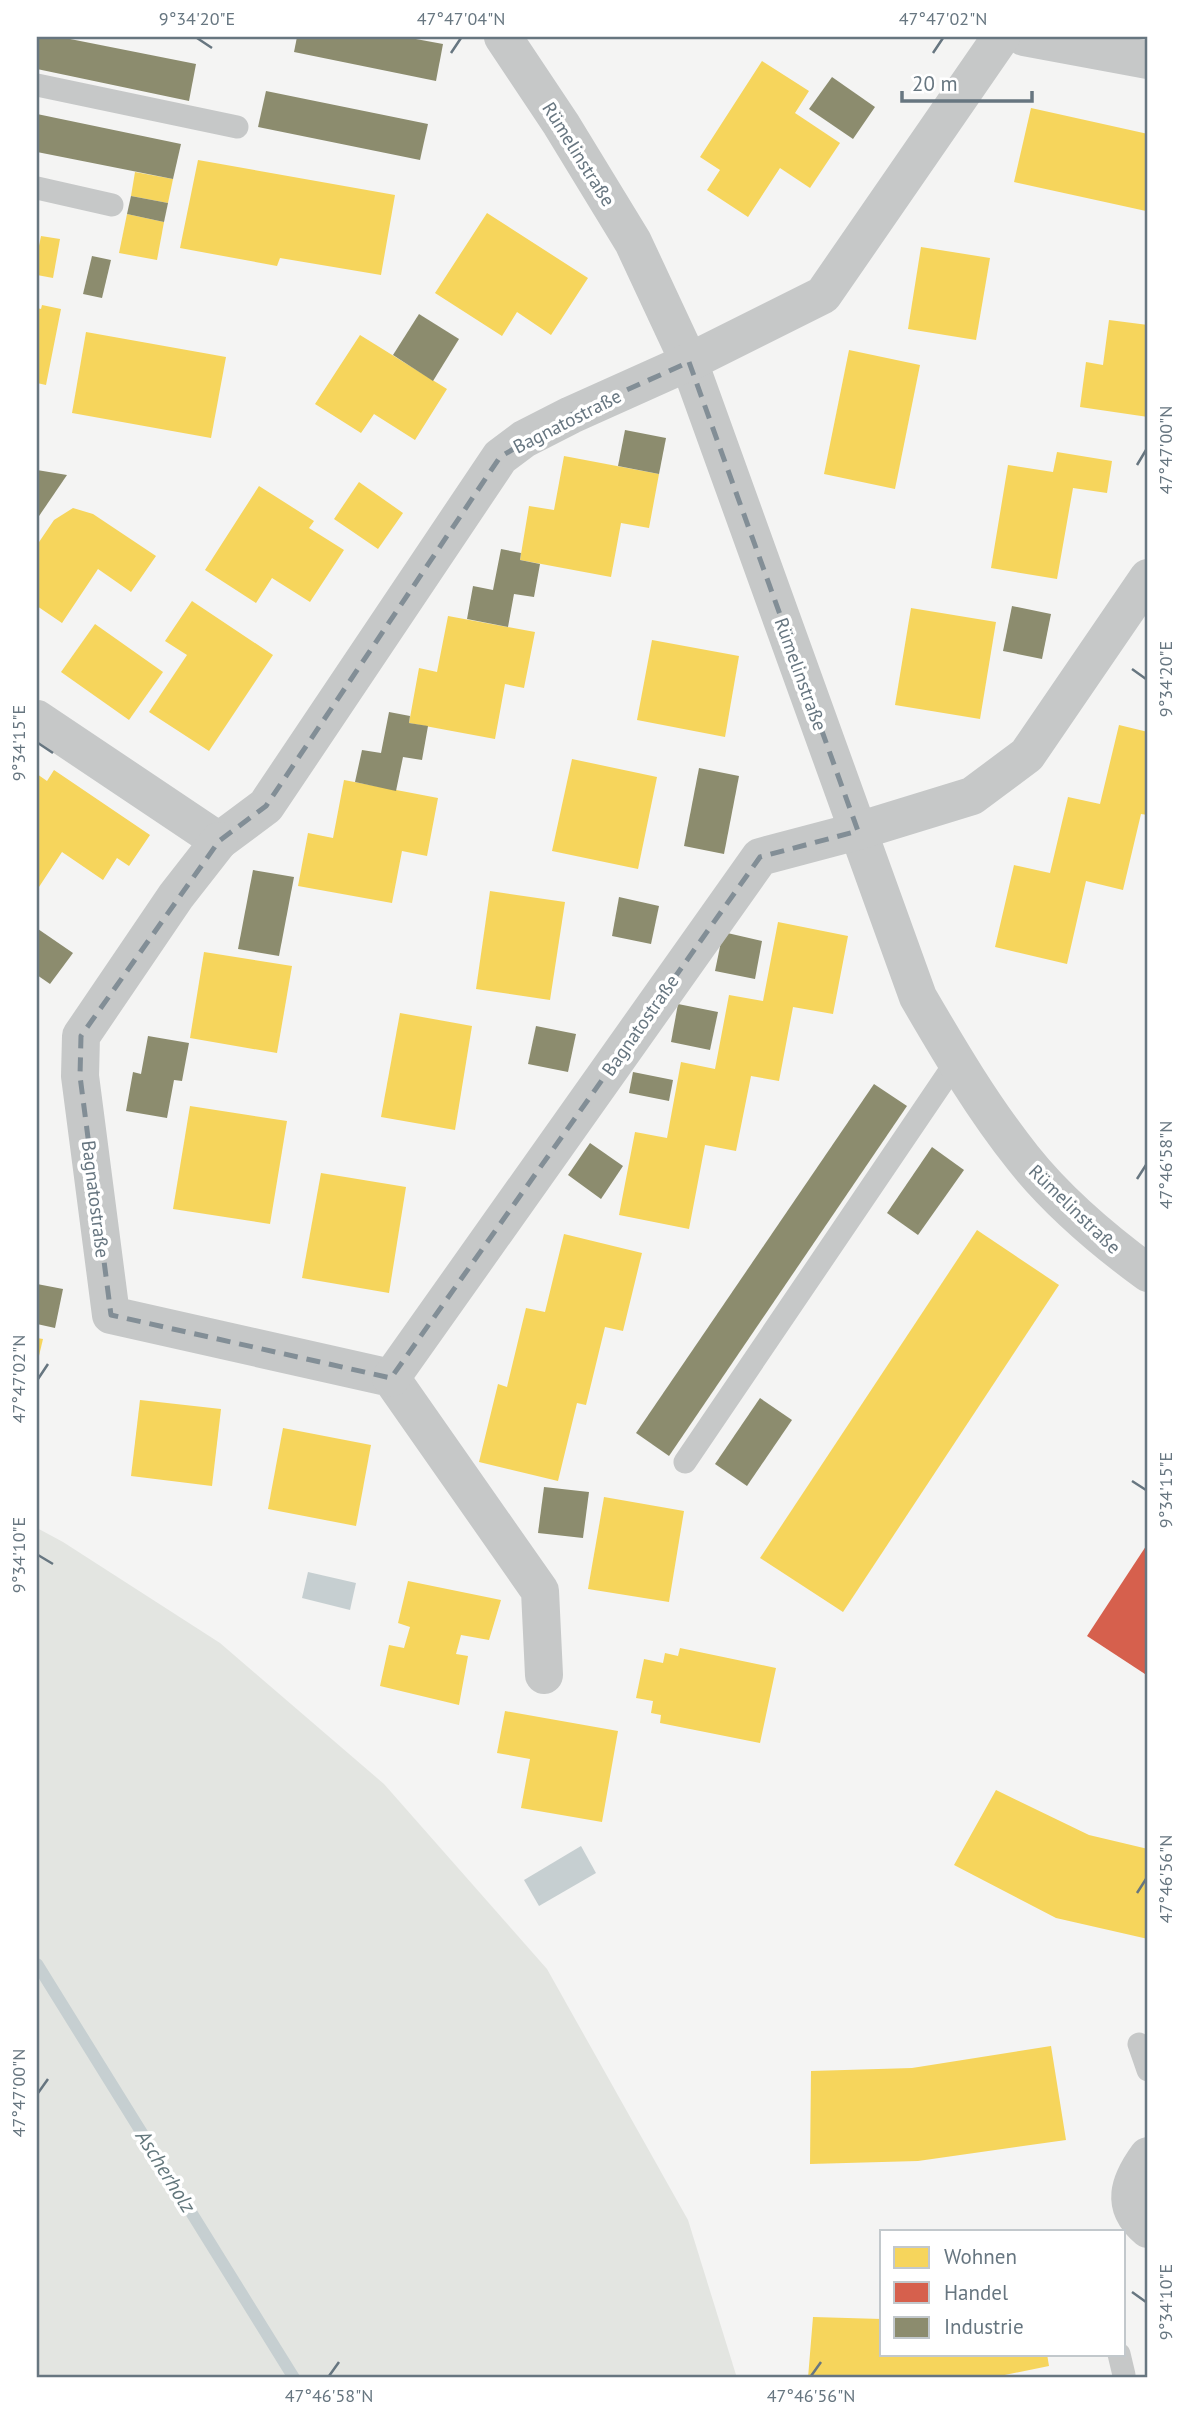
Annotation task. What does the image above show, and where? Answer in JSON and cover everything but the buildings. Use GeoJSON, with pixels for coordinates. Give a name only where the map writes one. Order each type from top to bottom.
{"type":"FeatureCollection","features":[{"type":"Feature","properties":{"kind":"street","name":"Rümelinstraße"},"geometry":{"type":"LineString","coordinates":[[503,37],[561,124],[633,242],[689,362],[918,997],[956,1062],[1023,1158],[1051,1189],[1120,1252],[1148,1273]]}},
{"type":"Feature","properties":{"kind":"street","name":"Bagnatostraße"},"geometry":{"type":"LineString","coordinates":[[1001,37],[823,295],[689,362],[571,415],[524,439],[500,457],[266,806],[219,841],[176,896],[81,1036],[80,1076],[111,1315],[391,1378],[761,857],[972,796],[1027,755],[1148,578]]}},
{"type":"Feature","properties":{"kind":"street"},"geometry":{"type":"LineString","coordinates":[[1024,37],[1148,60]]}},
{"type":"Feature","properties":{"kind":"street"},"geometry":{"type":"LineString","coordinates":[[37,719],[219,841]]}},
{"type":"Feature","properties":{"kind":"street"},"geometry":{"type":"LineString","coordinates":[[391,1378],[540,1591],[544,1675]]}},
{"type":"Feature","properties":{"kind":"street"},"geometry":{"type":"LineString","coordinates":[[1134,2227],[1130,2194],[1133,2176],[1148,2157]]}},
{"type":"Feature","properties":{"kind":"lane"},"geometry":{"type":"LineString","coordinates":[[37,85],[237,127]]}},
{"type":"Feature","properties":{"kind":"lane"},"geometry":{"type":"LineString","coordinates":[[37,188],[112,205]]}},
{"type":"Feature","properties":{"kind":"lane"},"geometry":{"type":"LineString","coordinates":[[685,1462],[956,1062]]}},
{"type":"Feature","properties":{"kind":"lane"},"geometry":{"type":"LineString","coordinates":[[1139,2043],[1148,2070]]}},
{"type":"Feature","properties":{"kind":"highlighted area"},"geometry":{"type":"Polygon","coordinates":[[[689,362],[858,831],[760,857],[391,1378],[111,1315],[80,1076],[81,1036],[219,841],[266,806],[500,457],[571,415],[689,362]]]}},
{"type":"Feature","properties":{"kind":"shaded area"},"geometry":{"type":"Polygon","coordinates":[[[37,1528],[220,1643],[384,1784],[547,1969],[688,2220],[737,2378],[37,2378],[37,1528]]]}},
{"type":"Feature","properties":{"kind":"shaded area"},"geometry":{"type":"Polygon","coordinates":[[[308,1572],[356,1583],[350,1610],[302,1598],[308,1572]]]}},
{"type":"Feature","properties":{"kind":"shaded area"},"geometry":{"type":"Polygon","coordinates":[[[581,1846],[596,1873],[539,1906],[524,1880],[581,1846]]]}},
{"type":"Feature","properties":{"kind":"waterway","name":"Ascherholz"},"geometry":{"type":"LineString","coordinates":[[37,1964],[294,2378]]}}]}
